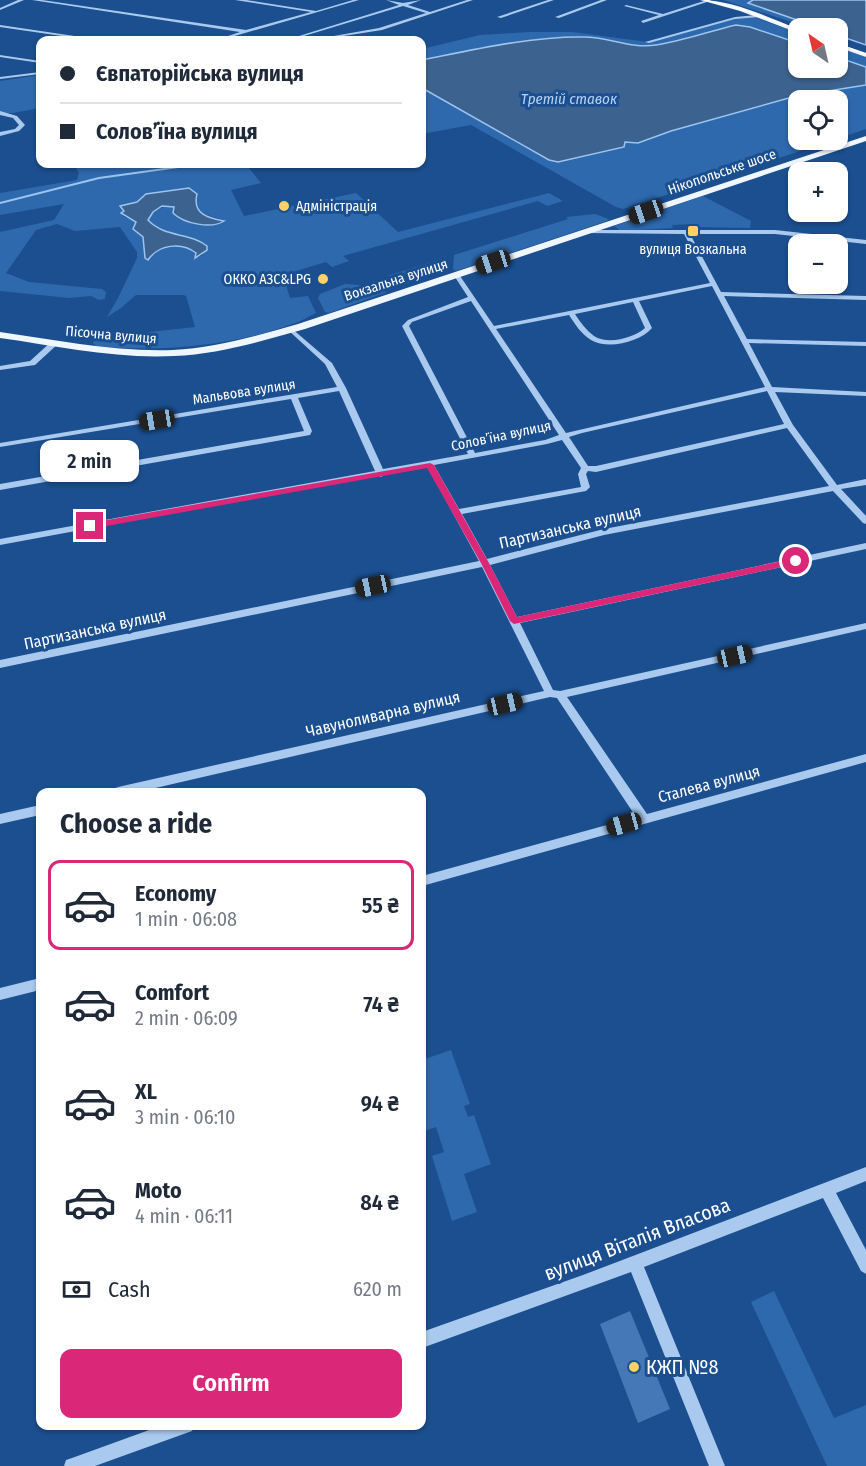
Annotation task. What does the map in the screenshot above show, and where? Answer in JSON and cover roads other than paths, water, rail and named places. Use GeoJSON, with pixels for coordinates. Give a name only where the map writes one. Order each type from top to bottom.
{"type":"FeatureCollection","features":[{"type":"Feature","properties":{"kind":"main road"},"geometry":{"type":"LineString","coordinates":[[707,0],[788,26]]}},
{"type":"Feature","properties":{"kind":"main road"},"geometry":{"type":"LineString","coordinates":[[707,0],[748,10],[788,26]]}},
{"type":"Feature","properties":{"kind":"main road"},"geometry":{"type":"LineString","coordinates":[[848,47],[866,54]]}},
{"type":"Feature","properties":{"kind":"main road","name":"Нікопольське шосе"},"geometry":{"type":"LineString","coordinates":[[586,232],[866,138]]}},
{"type":"Feature","properties":{"kind":"main road","name":"Вокзальна вулиця"},"geometry":{"type":"LineString","coordinates":[[290,329],[586,232]]}},
{"type":"Feature","properties":{"kind":"main road","name":"Пісочна вулиця"},"geometry":{"type":"LineString","coordinates":[[0,335],[122,352],[173,353],[227,346],[290,329]]}},
{"type":"Feature","properties":{"kind":"street"},"geometry":{"type":"LineString","coordinates":[[1,8],[22,0]]}},
{"type":"Feature","properties":{"kind":"street"},"geometry":{"type":"LineString","coordinates":[[34,0],[248,32]]}},
{"type":"Feature","properties":{"kind":"street"},"geometry":{"type":"LineString","coordinates":[[237,0],[319,11]]}},
{"type":"Feature","properties":{"kind":"street"},"geometry":{"type":"LineString","coordinates":[[333,0],[345,4]]}},
{"type":"Feature","properties":{"kind":"street"},"geometry":{"type":"LineString","coordinates":[[233,36],[357,0]]}},
{"type":"Feature","properties":{"kind":"street"},"geometry":{"type":"LineString","coordinates":[[388,0],[430,13]]}},
{"type":"Feature","properties":{"kind":"street"},"geometry":{"type":"LineString","coordinates":[[301,36],[419,0]]}},
{"type":"Feature","properties":{"kind":"street"},"geometry":{"type":"LineString","coordinates":[[338,36],[380,29],[471,0]]}},
{"type":"Feature","properties":{"kind":"street"},"geometry":{"type":"LineString","coordinates":[[499,17],[552,0]]}},
{"type":"Feature","properties":{"kind":"street"},"geometry":{"type":"LineString","coordinates":[[557,17],[605,0]]}},
{"type":"Feature","properties":{"kind":"street"},"geometry":{"type":"LineString","coordinates":[[643,22],[707,0]]}},
{"type":"Feature","properties":{"kind":"street"},"geometry":{"type":"LineString","coordinates":[[626,6],[662,15]]}},
{"type":"Feature","properties":{"kind":"street"},"geometry":{"type":"LineString","coordinates":[[647,42],[735,18],[757,16]]}},
{"type":"Feature","properties":{"kind":"street"},"geometry":{"type":"LineString","coordinates":[[0,26],[68,36]]}},
{"type":"Feature","properties":{"kind":"street"},"geometry":{"type":"LineString","coordinates":[[0,56],[36,61]]}},
{"type":"Feature","properties":{"kind":"street"},"geometry":{"type":"LineString","coordinates":[[0,78],[36,74]]}},
{"type":"Feature","properties":{"kind":"street"},"geometry":{"type":"LineString","coordinates":[[0,113],[15,117],[22,125],[17,129],[0,134]]}},
{"type":"Feature","properties":{"kind":"street","name":"Вокзальна вулиця"},"geometry":{"type":"LineString","coordinates":[[586,232],[775,232],[866,242]]}},
{"type":"Feature","properties":{"kind":"street"},"geometry":{"type":"LineString","coordinates":[[686,232],[789,425],[835,488],[866,521]]}},
{"type":"Feature","properties":{"kind":"street"},"geometry":{"type":"LineString","coordinates":[[456,274],[585,468]]}},
{"type":"Feature","properties":{"kind":"street"},"geometry":{"type":"LineString","coordinates":[[493,328],[713,284]]}},
{"type":"Feature","properties":{"kind":"street"},"geometry":{"type":"LineString","coordinates":[[719,294],[866,298]]}},
{"type":"Feature","properties":{"kind":"street"},"geometry":{"type":"LineString","coordinates":[[473,298],[410,321],[405,326],[473,456]]}},
{"type":"Feature","properties":{"kind":"street"},"geometry":{"type":"LineString","coordinates":[[570,312],[594,340],[603,342],[634,337],[645,333],[648,328],[635,299]]}},
{"type":"Feature","properties":{"kind":"street"},"geometry":{"type":"LineString","coordinates":[[290,329],[328,363],[342,388],[381,474]]}},
{"type":"Feature","properties":{"kind":"street"},"geometry":{"type":"LineString","coordinates":[[745,341],[866,344]]}},
{"type":"Feature","properties":{"kind":"street"},"geometry":{"type":"LineString","coordinates":[[0,368],[32,363],[55,343]]}},
{"type":"Feature","properties":{"kind":"street","name":"Мальвова вулиця"},"geometry":{"type":"LineString","coordinates":[[0,446],[342,388]]}},
{"type":"Feature","properties":{"kind":"street","name":"Соловʼїна вулиця"},"geometry":{"type":"LineString","coordinates":[[0,542],[547,442],[564,436],[768,389],[866,394]]}},
{"type":"Feature","properties":{"kind":"street"},"geometry":{"type":"LineString","coordinates":[[0,487],[307,434],[308,431],[294,397]]}},
{"type":"Feature","properties":{"kind":"street"},"geometry":{"type":"LineString","coordinates":[[585,468],[596,469],[789,425]]}},
{"type":"Feature","properties":{"kind":"street"},"geometry":{"type":"LineString","coordinates":[[430,465],[555,694],[644,819]]}},
{"type":"Feature","properties":{"kind":"street"},"geometry":{"type":"LineString","coordinates":[[455,512],[586,488],[582,474],[585,468]]}},
{"type":"Feature","properties":{"kind":"street","name":"Партизанська вулиця"},"geometry":{"type":"LineString","coordinates":[[0,664],[485,563],[604,532],[866,482]]}},
{"type":"Feature","properties":{"kind":"street"},"geometry":{"type":"LineString","coordinates":[[514,621],[866,546]]}},
{"type":"Feature","properties":{"kind":"street","name":"Чавуноливарна вулиця"},"geometry":{"type":"LineString","coordinates":[[136,788],[866,626]]}},
{"type":"Feature","properties":{"kind":"street","name":"Сталева вулиця"},"geometry":{"type":"LineString","coordinates":[[426,880],[866,758]]}},
{"type":"Feature","properties":{"kind":"street"},"geometry":{"type":"LineString","coordinates":[[0,819],[36,811]]}},
{"type":"Feature","properties":{"kind":"street"},"geometry":{"type":"LineString","coordinates":[[0,994],[36,985]]}},
{"type":"Feature","properties":{"kind":"street","name":"вулиця Віталія Власова"},"geometry":{"type":"LineString","coordinates":[[426,1339],[635,1263],[866,1174]]}},
{"type":"Feature","properties":{"kind":"street"},"geometry":{"type":"LineString","coordinates":[[826,1189],[866,1266]]}},
{"type":"Feature","properties":{"kind":"street"},"geometry":{"type":"LineString","coordinates":[[635,1263],[717,1466]]}},
{"type":"Feature","properties":{"kind":"street"},"geometry":{"type":"LineString","coordinates":[[72,1466],[172,1430]]}},
{"type":"Feature","properties":{"kind":"water"},"geometry":{"type":"Polygon","coordinates":[[[753,0],[866,0],[866,45],[848,39],[848,18],[791,18],[748,3],[753,0]]]}},
{"type":"Feature","properties":{"kind":"water","name":"Третій ставок"},"geometry":{"type":"Polygon","coordinates":[[[736,25],[750,27],[788,40],[788,78],[848,78],[848,61],[866,67],[866,85],[834,90],[788,90],[788,98],[671,131],[638,143],[625,142],[624,147],[558,162],[549,160],[426,90],[426,59],[461,52],[502,44],[564,37],[656,45],[736,25]]]}},
{"type":"Feature","properties":{"kind":"water"},"geometry":{"type":"Polygon","coordinates":[[[189,188],[197,194],[196,201],[199,211],[224,221],[213,225],[191,222],[173,213],[174,207],[162,206],[153,212],[148,220],[162,230],[200,242],[207,246],[207,250],[195,258],[196,253],[190,249],[170,246],[158,251],[148,260],[145,258],[143,237],[133,229],[136,222],[121,213],[124,211],[120,206],[137,202],[146,194],[189,188]]]}},
{"type":"Feature","properties":{"kind":"waterway"},"geometry":{"type":"LineString","coordinates":[[0,203],[99,178],[171,168]]}},
{"type":"Feature","properties":{"kind":"tram line"},"geometry":{"type":"LineString","coordinates":[[705,0],[744,10],[788,26]]}},
{"type":"Feature","properties":{"kind":"tram line"},"geometry":{"type":"LineString","coordinates":[[848,48],[866,54]]}},
{"type":"Feature","properties":{"kind":"place","name":"Адміністрація"},"geometry":{"type":"Point","coordinates":[284,206]}},
{"type":"Feature","properties":{"kind":"place","name":"вулиця Возкальна"},"geometry":{"type":"Point","coordinates":[693,231]}},
{"type":"Feature","properties":{"kind":"place","name":"ОККО АЗС&LPG"},"geometry":{"type":"Point","coordinates":[323,279]}},
{"type":"Feature","properties":{"kind":"place","name":"КЖП №8"},"geometry":{"type":"Point","coordinates":[634,1367]}}]}
